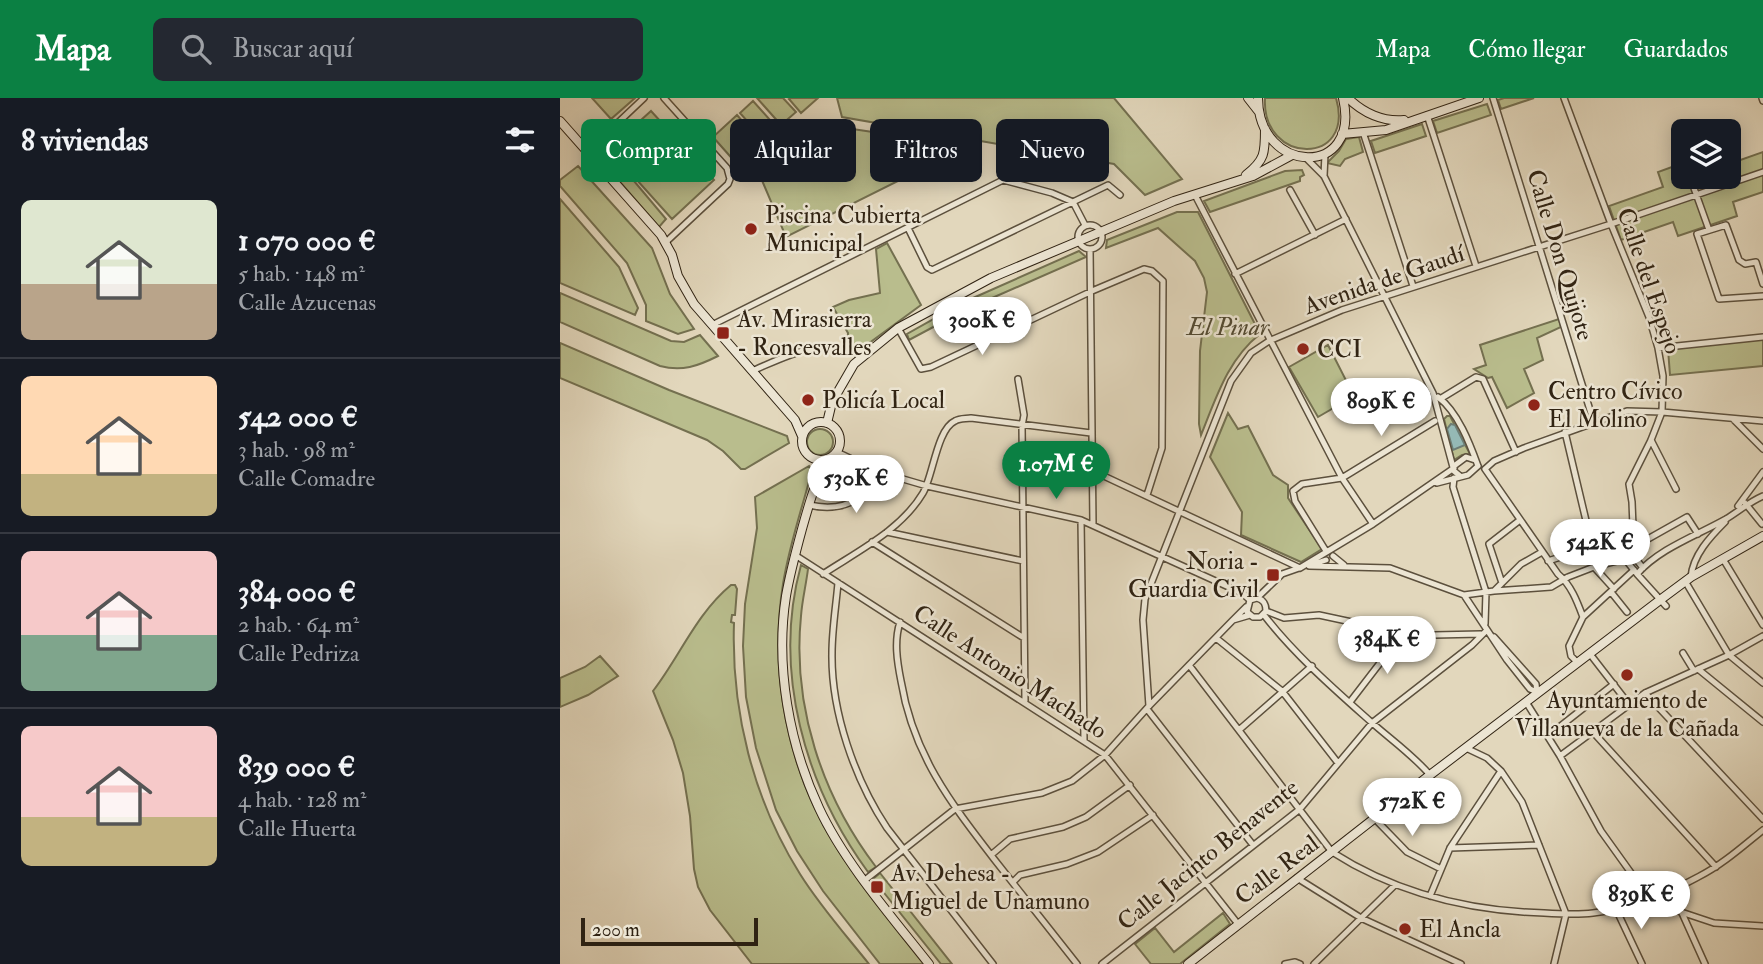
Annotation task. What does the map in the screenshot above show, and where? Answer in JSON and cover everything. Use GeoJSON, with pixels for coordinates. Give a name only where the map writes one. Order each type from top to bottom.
{"type":"FeatureCollection","features":[{"type":"Feature","properties":{"kind":"street"},"geometry":{"type":"LineString","coordinates":[[622,119],[644,98]]}},
{"type":"Feature","properties":{"kind":"street"},"geometry":{"type":"LineString","coordinates":[[664,98],[727,168],[730,179],[666,242]]}},
{"type":"Feature","properties":{"kind":"street"},"geometry":{"type":"LineString","coordinates":[[1248,98],[1260,114]]}},
{"type":"Feature","properties":{"kind":"street"},"geometry":{"type":"LineString","coordinates":[[1258,98],[1260,114],[1272,139],[1292,155],[1307,159],[1324,176],[1433,393],[1457,477],[1453,487],[1486,592],[1486,627]]}},
{"type":"Feature","properties":{"kind":"street"},"geometry":{"type":"LineString","coordinates":[[1346,98],[1375,117],[1394,121],[1414,119]]}},
{"type":"Feature","properties":{"kind":"street"},"geometry":{"type":"LineString","coordinates":[[1307,159],[1325,154],[1342,134],[1346,119],[1346,98]]}},
{"type":"Feature","properties":{"kind":"street"},"geometry":{"type":"LineString","coordinates":[[1342,134],[1385,130],[1479,98]]}},
{"type":"Feature","properties":{"kind":"street","name":"Calle Don Quijote"},"geometry":{"type":"LineString","coordinates":[[1493,98],[1594,423]]}},
{"type":"Feature","properties":{"kind":"street","name":"Calle del Espejo"},"geometry":{"type":"LineString","coordinates":[[1564,98],[1649,317],[1663,376],[1662,412],[1629,484],[1633,527],[1639,544]]}},
{"type":"Feature","properties":{"kind":"street"},"geometry":{"type":"LineString","coordinates":[[1426,115],[1476,267]]}},
{"type":"Feature","properties":{"kind":"street"},"geometry":{"type":"LineString","coordinates":[[560,121],[581,145]]}},
{"type":"Feature","properties":{"kind":"street"},"geometry":{"type":"LineString","coordinates":[[1240,180],[1263,159],[1265,127]]}},
{"type":"Feature","properties":{"kind":"street"},"geometry":{"type":"LineString","coordinates":[[1363,132],[1413,286]]}},
{"type":"Feature","properties":{"kind":"street"},"geometry":{"type":"LineString","coordinates":[[1324,176],[1325,154]]}},
{"type":"Feature","properties":{"kind":"street"},"geometry":{"type":"LineString","coordinates":[[827,423],[832,402],[861,356],[898,328],[991,278],[1174,201],[1269,169],[1292,155]]}},
{"type":"Feature","properties":{"kind":"street","name":"Avenida de Gaudí"},"geometry":{"type":"LineString","coordinates":[[1148,707],[1143,620],[1145,599],[1231,382],[1251,353],[1269,341],[1342,310],[1763,172]]}},
{"type":"Feature","properties":{"kind":"street"},"geometry":{"type":"LineString","coordinates":[[712,325],[1003,180],[1052,192],[1073,202],[1085,225]]}},
{"type":"Feature","properties":{"kind":"street"},"geometry":{"type":"LineString","coordinates":[[613,182],[666,242],[687,292],[712,325],[795,420],[802,436],[803,450],[814,460],[816,480]]}},
{"type":"Feature","properties":{"kind":"street"},"geometry":{"type":"LineString","coordinates":[[908,228],[932,270],[1108,185],[1121,195]]}},
{"type":"Feature","properties":{"kind":"street"},"geometry":{"type":"LineString","coordinates":[[1694,189],[1709,230]]}},
{"type":"Feature","properties":{"kind":"street"},"geometry":{"type":"LineString","coordinates":[[1290,190],[1315,234]]}},
{"type":"Feature","properties":{"kind":"street"},"geometry":{"type":"LineString","coordinates":[[1195,195],[1342,478],[1373,524]]}},
{"type":"Feature","properties":{"kind":"street"},"geometry":{"type":"LineString","coordinates":[[1235,275],[1346,219]]}},
{"type":"Feature","properties":{"kind":"street"},"geometry":{"type":"LineString","coordinates":[[1092,224],[1102,231],[1103,239],[1098,247],[1083,247],[1078,241],[1079,230],[1085,225],[1092,224]]}},
{"type":"Feature","properties":{"kind":"street"},"geometry":{"type":"LineString","coordinates":[[1763,284],[1760,261],[1745,264],[1738,260],[1726,225],[1697,234],[1719,299],[1763,296]]}},
{"type":"Feature","properties":{"kind":"street"},"geometry":{"type":"LineString","coordinates":[[1090,249],[1093,525]]}},
{"type":"Feature","properties":{"kind":"street"},"geometry":{"type":"LineString","coordinates":[[898,328],[921,369],[931,367],[1091,290],[1144,268],[1152,271],[1163,281],[1162,448],[1147,495]]}},
{"type":"Feature","properties":{"kind":"street"},"geometry":{"type":"LineString","coordinates":[[1658,348],[1763,337]]}},
{"type":"Feature","properties":{"kind":"street"},"geometry":{"type":"LineString","coordinates":[[752,371],[805,349],[824,346],[850,350],[861,356]]}},
{"type":"Feature","properties":{"kind":"street"},"geometry":{"type":"LineString","coordinates":[[1440,399],[1476,377],[1483,379],[1516,452]]}},
{"type":"Feature","properties":{"kind":"street"},"geometry":{"type":"LineString","coordinates":[[1018,379],[1024,415],[1025,701]]}},
{"type":"Feature","properties":{"kind":"street"},"geometry":{"type":"LineString","coordinates":[[1433,393],[1446,403],[1479,464],[1548,561],[1565,580],[1583,617]]}},
{"type":"Feature","properties":{"kind":"street"},"geometry":{"type":"LineString","coordinates":[[1310,566],[1431,485],[1466,457],[1479,464],[1494,461],[1565,432],[1633,410],[1763,421]]}},
{"type":"Feature","properties":{"kind":"street"},"geometry":{"type":"LineString","coordinates":[[1336,567],[1295,501],[1293,491],[1302,484],[1342,478],[1435,421],[1440,414],[1452,412]]}},
{"type":"Feature","properties":{"kind":"street"},"geometry":{"type":"LineString","coordinates":[[823,574],[887,532],[909,513],[927,486],[940,444],[950,425],[957,420],[971,418],[1091,433]]}},
{"type":"Feature","properties":{"kind":"street"},"geometry":{"type":"LineString","coordinates":[[1732,418],[1763,449]]}},
{"type":"Feature","properties":{"kind":"street"},"geometry":{"type":"LineString","coordinates":[[795,420],[809,426]]}},
{"type":"Feature","properties":{"kind":"street"},"geometry":{"type":"LineString","coordinates":[[1435,421],[1444,432]]}},
{"type":"Feature","properties":{"kind":"street"},"geometry":{"type":"LineString","coordinates":[[802,436],[809,426],[827,423],[839,435],[840,444],[816,480],[786,597],[783,674],[789,714],[798,751],[819,809],[865,880],[929,964]]}},
{"type":"Feature","properties":{"kind":"street"},"geometry":{"type":"LineString","coordinates":[[1565,432],[1588,529],[1610,562]]}},
{"type":"Feature","properties":{"kind":"street"},"geometry":{"type":"LineString","coordinates":[[1651,440],[1676,489]]}},
{"type":"Feature","properties":{"kind":"street"},"geometry":{"type":"LineString","coordinates":[[837,452],[878,472],[927,486],[1081,520],[1242,593],[1250,600]]}},
{"type":"Feature","properties":{"kind":"street"},"geometry":{"type":"LineString","coordinates":[[814,460],[828,459]]}},
{"type":"Feature","properties":{"kind":"street"},"geometry":{"type":"LineString","coordinates":[[1431,485],[1472,473],[1479,464]]}},
{"type":"Feature","properties":{"kind":"street"},"geometry":{"type":"LineString","coordinates":[[1091,470],[1300,568],[1347,566],[1395,569],[1464,595],[1552,587],[1594,567],[1625,559],[1639,544],[1687,517],[1698,534]]}},
{"type":"Feature","properties":{"kind":"street"},"geometry":{"type":"LineString","coordinates":[[809,505],[835,508],[846,505],[867,491],[878,472]]}},
{"type":"Feature","properties":{"kind":"street"},"geometry":{"type":"LineString","coordinates":[[1763,472],[1745,502],[1712,535],[1692,565],[1688,579],[1729,655],[1763,682]]}},
{"type":"Feature","properties":{"kind":"street"},"geometry":{"type":"LineString","coordinates":[[1745,502],[1763,496]]}},
{"type":"Feature","properties":{"kind":"street"},"geometry":{"type":"LineString","coordinates":[[1745,502],[1762,524]]}},
{"type":"Feature","properties":{"kind":"street"},"geometry":{"type":"LineString","coordinates":[[1577,662],[1569,646],[1583,617],[1612,590],[1673,547],[1730,517]]}},
{"type":"Feature","properties":{"kind":"street"},"geometry":{"type":"LineString","coordinates":[[1081,520],[1084,740]]}},
{"type":"Feature","properties":{"kind":"street"},"geometry":{"type":"LineString","coordinates":[[1502,583],[1489,544],[1520,520]]}},
{"type":"Feature","properties":{"kind":"street"},"geometry":{"type":"LineString","coordinates":[[887,532],[1023,561]]}},
{"type":"Feature","properties":{"kind":"street","name":"Calle Real"},"geometry":{"type":"LineString","coordinates":[[1188,964],[1537,692],[1663,603],[1688,579],[1763,536]]}},
{"type":"Feature","properties":{"kind":"street"},"geometry":{"type":"LineString","coordinates":[[872,542],[1024,638]]}},
{"type":"Feature","properties":{"kind":"street"},"geometry":{"type":"LineString","coordinates":[[1548,561],[1598,545]]}},
{"type":"Feature","properties":{"kind":"street"},"geometry":{"type":"LineString","coordinates":[[1494,591],[1521,564],[1542,552]]}},
{"type":"Feature","properties":{"kind":"street"},"geometry":{"type":"LineString","coordinates":[[1632,554],[1643,568]]}},
{"type":"Feature","properties":{"kind":"street","name":"Calle Antonio Machado"},"geometry":{"type":"LineString","coordinates":[[795,555],[1105,755],[1238,924]]}},
{"type":"Feature","properties":{"kind":"street"},"geometry":{"type":"LineString","coordinates":[[1328,555],[1347,566]]}},
{"type":"Feature","properties":{"kind":"street"},"geometry":{"type":"LineString","coordinates":[[865,880],[955,809],[1042,793],[1073,781],[1105,755],[1250,600],[1257,598],[1276,578],[1328,555]]}},
{"type":"Feature","properties":{"kind":"street"},"geometry":{"type":"LineString","coordinates":[[1625,559],[1663,603]]}},
{"type":"Feature","properties":{"kind":"street"},"geometry":{"type":"LineString","coordinates":[[1723,559],[1763,625]]}},
{"type":"Feature","properties":{"kind":"street"},"geometry":{"type":"LineString","coordinates":[[1594,567],[1627,612]]}},
{"type":"Feature","properties":{"kind":"street"},"geometry":{"type":"LineString","coordinates":[[838,583],[832,655],[836,694],[844,731],[873,806],[902,849],[993,964]]}},
{"type":"Feature","properties":{"kind":"street"},"geometry":{"type":"LineString","coordinates":[[1464,595],[1514,670],[1530,689],[1537,692]]}},
{"type":"Feature","properties":{"kind":"street"},"geometry":{"type":"LineString","coordinates":[[1257,598],[1263,600],[1266,605],[1265,613],[1273,627],[1372,723],[1417,759],[1430,775]]}},
{"type":"Feature","properties":{"kind":"street"},"geometry":{"type":"LineString","coordinates":[[1246,607],[1250,615]]}},
{"type":"Feature","properties":{"kind":"street"},"geometry":{"type":"LineString","coordinates":[[1233,620],[1250,615],[1257,618],[1265,613],[1278,617],[1319,615],[1403,633],[1481,634]]}},
{"type":"Feature","properties":{"kind":"street"},"geometry":{"type":"LineString","coordinates":[[1273,627],[1278,617]]}},
{"type":"Feature","properties":{"kind":"street"},"geometry":{"type":"LineString","coordinates":[[900,622],[896,636],[905,705],[916,740],[931,771],[955,809],[1077,964]]}},
{"type":"Feature","properties":{"kind":"street","name":"Calle Jacinto Benavente"},"geometry":{"type":"LineString","coordinates":[[1102,964],[1300,809],[1372,723],[1472,645],[1486,627]]}},
{"type":"Feature","properties":{"kind":"street"},"geometry":{"type":"LineString","coordinates":[[1350,702],[1403,633]]}},
{"type":"Feature","properties":{"kind":"street"},"geometry":{"type":"LineString","coordinates":[[1461,635],[1472,645]]}},
{"type":"Feature","properties":{"kind":"street"},"geometry":{"type":"LineString","coordinates":[[1560,755],[1645,693],[1729,655],[1763,636]]}},
{"type":"Feature","properties":{"kind":"street"},"geometry":{"type":"LineString","coordinates":[[1216,638],[1282,691],[1338,763]]}},
{"type":"Feature","properties":{"kind":"street"},"geometry":{"type":"LineString","coordinates":[[1683,653],[1696,670],[1763,722]]}},
{"type":"Feature","properties":{"kind":"street"},"geometry":{"type":"LineString","coordinates":[[1590,654],[1629,703]]}},
{"type":"Feature","properties":{"kind":"street"},"geometry":{"type":"LineString","coordinates":[[1189,665],[1332,852],[1361,871],[1430,896],[1472,908],[1566,914],[1616,909],[1649,898],[1716,867],[1763,830]]}},
{"type":"Feature","properties":{"kind":"street"},"geometry":{"type":"LineString","coordinates":[[1239,730],[1312,666]]}},
{"type":"Feature","properties":{"kind":"street"},"geometry":{"type":"LineString","coordinates":[[1655,678],[1661,685]]}},
{"type":"Feature","properties":{"kind":"street"},"geometry":{"type":"LineString","coordinates":[[1548,736],[1614,684]]}},
{"type":"Feature","properties":{"kind":"street"},"geometry":{"type":"LineString","coordinates":[[1645,693],[1763,819]]}},
{"type":"Feature","properties":{"kind":"street"},"geometry":{"type":"LineString","coordinates":[[1526,702],[1560,755],[1601,831],[1649,898],[1714,923],[1763,926]]}},
{"type":"Feature","properties":{"kind":"street"},"geometry":{"type":"LineString","coordinates":[[1148,707],[1254,845]]}},
{"type":"Feature","properties":{"kind":"street"},"geometry":{"type":"LineString","coordinates":[[1592,731],[1716,867]]}},
{"type":"Feature","properties":{"kind":"street"},"geometry":{"type":"LineString","coordinates":[[1466,748],[1487,758],[1501,771],[1522,802],[1566,914],[1554,964]]}},
{"type":"Feature","properties":{"kind":"street"},"geometry":{"type":"LineString","coordinates":[[1430,896],[1450,848],[1501,771]]}},
{"type":"Feature","properties":{"kind":"street"},"geometry":{"type":"LineString","coordinates":[[992,855],[1010,839],[1063,827],[1086,817],[1129,785]]}},
{"type":"Feature","properties":{"kind":"street"},"geometry":{"type":"LineString","coordinates":[[1013,882],[1020,875],[1067,864],[1098,852],[1153,815]]}},
{"type":"Feature","properties":{"kind":"street"},"geometry":{"type":"LineString","coordinates":[[1375,819],[1407,852],[1441,869]]}},
{"type":"Feature","properties":{"kind":"street"},"geometry":{"type":"LineString","coordinates":[[1450,848],[1539,845]]}},
{"type":"Feature","properties":{"kind":"street"},"geometry":{"type":"LineString","coordinates":[[1297,878],[1361,918],[1461,964]]}},
{"type":"Feature","properties":{"kind":"street"},"geometry":{"type":"LineString","coordinates":[[1314,964],[1395,885]]}},
{"type":"Feature","properties":{"kind":"street"},"geometry":{"type":"LineString","coordinates":[[1668,890],[1668,906]]}},
{"type":"Feature","properties":{"kind":"street"},"geometry":{"type":"LineString","coordinates":[[1616,909],[1642,964]]}},
{"type":"Feature","properties":{"kind":"street"},"geometry":{"type":"LineString","coordinates":[[1682,912],[1705,964]]}},
{"type":"Feature","properties":{"kind":"street"},"geometry":{"type":"LineString","coordinates":[[1285,964],[1300,964]]}},
{"type":"Feature","properties":{"kind":"green space"},"geometry":{"type":"Polygon","coordinates":[[[592,98],[635,98],[611,119],[592,98]]]}},
{"type":"Feature","properties":{"kind":"green space"},"geometry":{"type":"Polygon","coordinates":[[[757,98],[783,98],[796,112],[788,119],[776,119],[757,98]]]}},
{"type":"Feature","properties":{"kind":"green space"},"geometry":{"type":"Polygon","coordinates":[[[818,98],[801,113],[789,99],[818,98]]]}},
{"type":"Feature","properties":{"kind":"green space"},"geometry":{"type":"Polygon","coordinates":[[[837,98],[1114,98],[1182,179],[1145,195],[1114,164],[1109,163],[1109,119],[996,119],[996,144],[982,141],[982,119],[870,119],[870,122],[842,117],[837,98]]]}},
{"type":"Feature","properties":{"kind":"green space"},"geometry":{"type":"Polygon","coordinates":[[[1265,98],[1336,98],[1339,121],[1333,137],[1321,146],[1306,149],[1291,146],[1277,136],[1268,120],[1265,98]]]}},
{"type":"Feature","properties":{"kind":"green space"},"geometry":{"type":"Polygon","coordinates":[[[1534,98],[1501,109],[1498,100],[1534,98]]]}},
{"type":"Feature","properties":{"kind":"green space"},"geometry":{"type":"Polygon","coordinates":[[[753,101],[769,119],[745,119],[740,113],[753,101]]]}},
{"type":"Feature","properties":{"kind":"green space"},"geometry":{"type":"Polygon","coordinates":[[[1487,104],[1491,115],[1437,133],[1433,121],[1487,104]]]}},
{"type":"Feature","properties":{"kind":"green space"},"geometry":{"type":"Polygon","coordinates":[[[651,111],[658,119],[642,119],[651,111]]]}},
{"type":"Feature","properties":{"kind":"green space"},"geometry":{"type":"Polygon","coordinates":[[[730,121],[730,156],[716,140],[716,134],[730,121]]]}},
{"type":"Feature","properties":{"kind":"green space"},"geometry":{"type":"Polygon","coordinates":[[[1422,124],[1426,136],[1375,153],[1371,141],[1422,124]]]}},
{"type":"Feature","properties":{"kind":"green space"},"geometry":{"type":"Polygon","coordinates":[[[856,130],[870,132],[870,182],[896,182],[786,237],[763,182],[856,182],[856,130]]]}},
{"type":"Feature","properties":{"kind":"green space"},"geometry":{"type":"Polygon","coordinates":[[[1359,137],[1363,152],[1345,159],[1340,166],[1327,163],[1346,139],[1359,137]]]}},
{"type":"Feature","properties":{"kind":"green space"},"geometry":{"type":"Polygon","coordinates":[[[1763,152],[1763,192],[1733,202],[1737,216],[1678,236],[1673,222],[1621,240],[1609,206],[1663,187],[1658,172],[1671,167],[1671,189],[1741,189],[1741,160],[1763,152]]]}},
{"type":"Feature","properties":{"kind":"green space"},"geometry":{"type":"Polygon","coordinates":[[[578,166],[581,169],[581,182],[592,182],[652,248],[670,294],[694,329],[678,334],[646,321],[646,305],[627,263],[560,186],[560,180],[578,166]]]}},
{"type":"Feature","properties":{"kind":"green space"},"geometry":{"type":"Polygon","coordinates":[[[1302,170],[1304,175],[1300,177],[1300,181],[1210,212],[1204,201],[1285,171],[1302,170]]]}},
{"type":"Feature","properties":{"kind":"green space"},"geometry":{"type":"Polygon","coordinates":[[[620,182],[635,182],[666,219],[659,227],[620,182]]]}},
{"type":"Feature","properties":{"kind":"green space"},"geometry":{"type":"Polygon","coordinates":[[[639,182],[712,182],[672,219],[639,182]]]}},
{"type":"Feature","properties":{"kind":"green space"},"geometry":{"type":"Polygon","coordinates":[[[560,199],[619,267],[638,308],[635,315],[560,283],[560,199]]]}},
{"type":"Feature","properties":{"kind":"green space","name":"El Pinar"},"geometry":{"type":"Polygon","coordinates":[[[1177,212],[1198,212],[1260,334],[1231,367],[1201,435],[1200,351],[1207,292],[1204,278],[1195,261],[1158,228],[1106,248],[1107,240],[1177,212]]]}},
{"type":"Feature","properties":{"kind":"green space"},"geometry":{"type":"Polygon","coordinates":[[[887,243],[921,305],[861,349],[847,343],[848,333],[833,307],[849,300],[880,293],[876,249],[887,243]]]}},
{"type":"Feature","properties":{"kind":"green space"},"geometry":{"type":"Polygon","coordinates":[[[1079,251],[1086,257],[967,309],[909,340],[907,334],[964,302],[1079,251]]]}},
{"type":"Feature","properties":{"kind":"green space"},"geometry":{"type":"Polygon","coordinates":[[[560,293],[671,341],[684,342],[700,335],[718,356],[690,367],[660,366],[560,322],[560,293]]]}},
{"type":"Feature","properties":{"kind":"green space"},"geometry":{"type":"Polygon","coordinates":[[[1559,319],[1561,327],[1537,338],[1543,360],[1524,369],[1534,393],[1507,408],[1492,377],[1488,378],[1474,369],[1486,365],[1480,345],[1559,319]]]}},
{"type":"Feature","properties":{"kind":"green space"},"geometry":{"type":"Polygon","coordinates":[[[1763,339],[1763,366],[1670,375],[1668,349],[1763,339]]]}},
{"type":"Feature","properties":{"kind":"green space"},"geometry":{"type":"Polygon","coordinates":[[[560,343],[669,390],[787,436],[789,443],[741,469],[707,440],[560,378],[560,343]]]}},
{"type":"Feature","properties":{"kind":"green space"},"geometry":{"type":"Polygon","coordinates":[[[1328,345],[1354,396],[1318,417],[1289,367],[1328,345]]]}},
{"type":"Feature","properties":{"kind":"green space"},"geometry":{"type":"Polygon","coordinates":[[[1228,413],[1238,429],[1248,426],[1273,475],[1288,485],[1288,498],[1322,549],[1301,562],[1241,535],[1242,512],[1210,457],[1228,413]]]}},
{"type":"Feature","properties":{"kind":"green space"},"geometry":{"type":"Polygon","coordinates":[[[1450,416],[1470,454],[1454,460],[1444,419],[1450,416]]]}},
{"type":"Feature","properties":{"kind":"green space"},"geometry":{"type":"Polygon","coordinates":[[[820,429],[829,433],[833,442],[829,451],[820,455],[811,451],[807,442],[811,433],[820,429]]]}},
{"type":"Feature","properties":{"kind":"green space"},"geometry":{"type":"Polygon","coordinates":[[[809,466],[812,471],[789,556],[779,618],[778,652],[786,719],[794,752],[818,816],[845,861],[925,964],[880,964],[823,891],[797,851],[776,810],[756,748],[746,697],[743,646],[745,604],[757,528],[755,497],[809,466]]]}},
{"type":"Feature","properties":{"kind":"green space"},"geometry":{"type":"Polygon","coordinates":[[[801,565],[808,569],[799,650],[807,716],[826,780],[857,840],[876,867],[868,872],[827,803],[811,765],[800,726],[790,646],[793,605],[801,565]]]}},
{"type":"Feature","properties":{"kind":"green space"},"geometry":{"type":"Polygon","coordinates":[[[731,585],[735,585],[737,589],[735,615],[732,615],[731,622],[734,623],[736,689],[741,721],[748,753],[769,816],[800,874],[824,909],[869,964],[752,964],[710,910],[698,887],[683,773],[653,691],[698,622],[731,585]]]}},
{"type":"Feature","properties":{"kind":"green space"},"geometry":{"type":"Polygon","coordinates":[[[600,656],[618,676],[588,695],[560,707],[560,678],[585,667],[600,656]]]}},
{"type":"Feature","properties":{"kind":"green space"},"geometry":{"type":"Polygon","coordinates":[[[880,873],[952,964],[941,964],[873,879],[880,873]]]}},
{"type":"Feature","properties":{"kind":"green space"},"geometry":{"type":"Polygon","coordinates":[[[1223,913],[1230,924],[1180,964],[1151,964],[1135,944],[1155,928],[1174,952],[1223,913]]]}},
{"type":"Feature","properties":{"kind":"water"},"geometry":{"type":"Polygon","coordinates":[[[1451,424],[1455,425],[1465,445],[1453,450],[1447,429],[1451,424]]]}},
{"type":"Feature","properties":{"kind":"place","name":"Piscina Cubierta Municipal"},"geometry":{"type":"Point","coordinates":[751,229]}},
{"type":"Feature","properties":{"kind":"place","name":"Av. Mirasierra - Roncesvalles"},"geometry":{"type":"Point","coordinates":[723,333]}},
{"type":"Feature","properties":{"kind":"place","name":"CCI"},"geometry":{"type":"Point","coordinates":[1303,349]}},
{"type":"Feature","properties":{"kind":"place","name":"Policía Local"},"geometry":{"type":"Point","coordinates":[808,400]}},
{"type":"Feature","properties":{"kind":"place","name":"Centro Cívico El Molino"},"geometry":{"type":"Point","coordinates":[1534,405]}},
{"type":"Feature","properties":{"kind":"place","name":"Noria - Guardia Civil"},"geometry":{"type":"Point","coordinates":[1273,575]}},
{"type":"Feature","properties":{"kind":"place","name":"Ayuntamiento de Villanueva de la Cañada"},"geometry":{"type":"Point","coordinates":[1627,675]}},
{"type":"Feature","properties":{"kind":"place","name":"Av. Dehesa - Miguel de Unamuno"},"geometry":{"type":"Point","coordinates":[877,887]}},
{"type":"Feature","properties":{"kind":"place","name":"El Ancla"},"geometry":{"type":"Point","coordinates":[1405,929]}}]}
